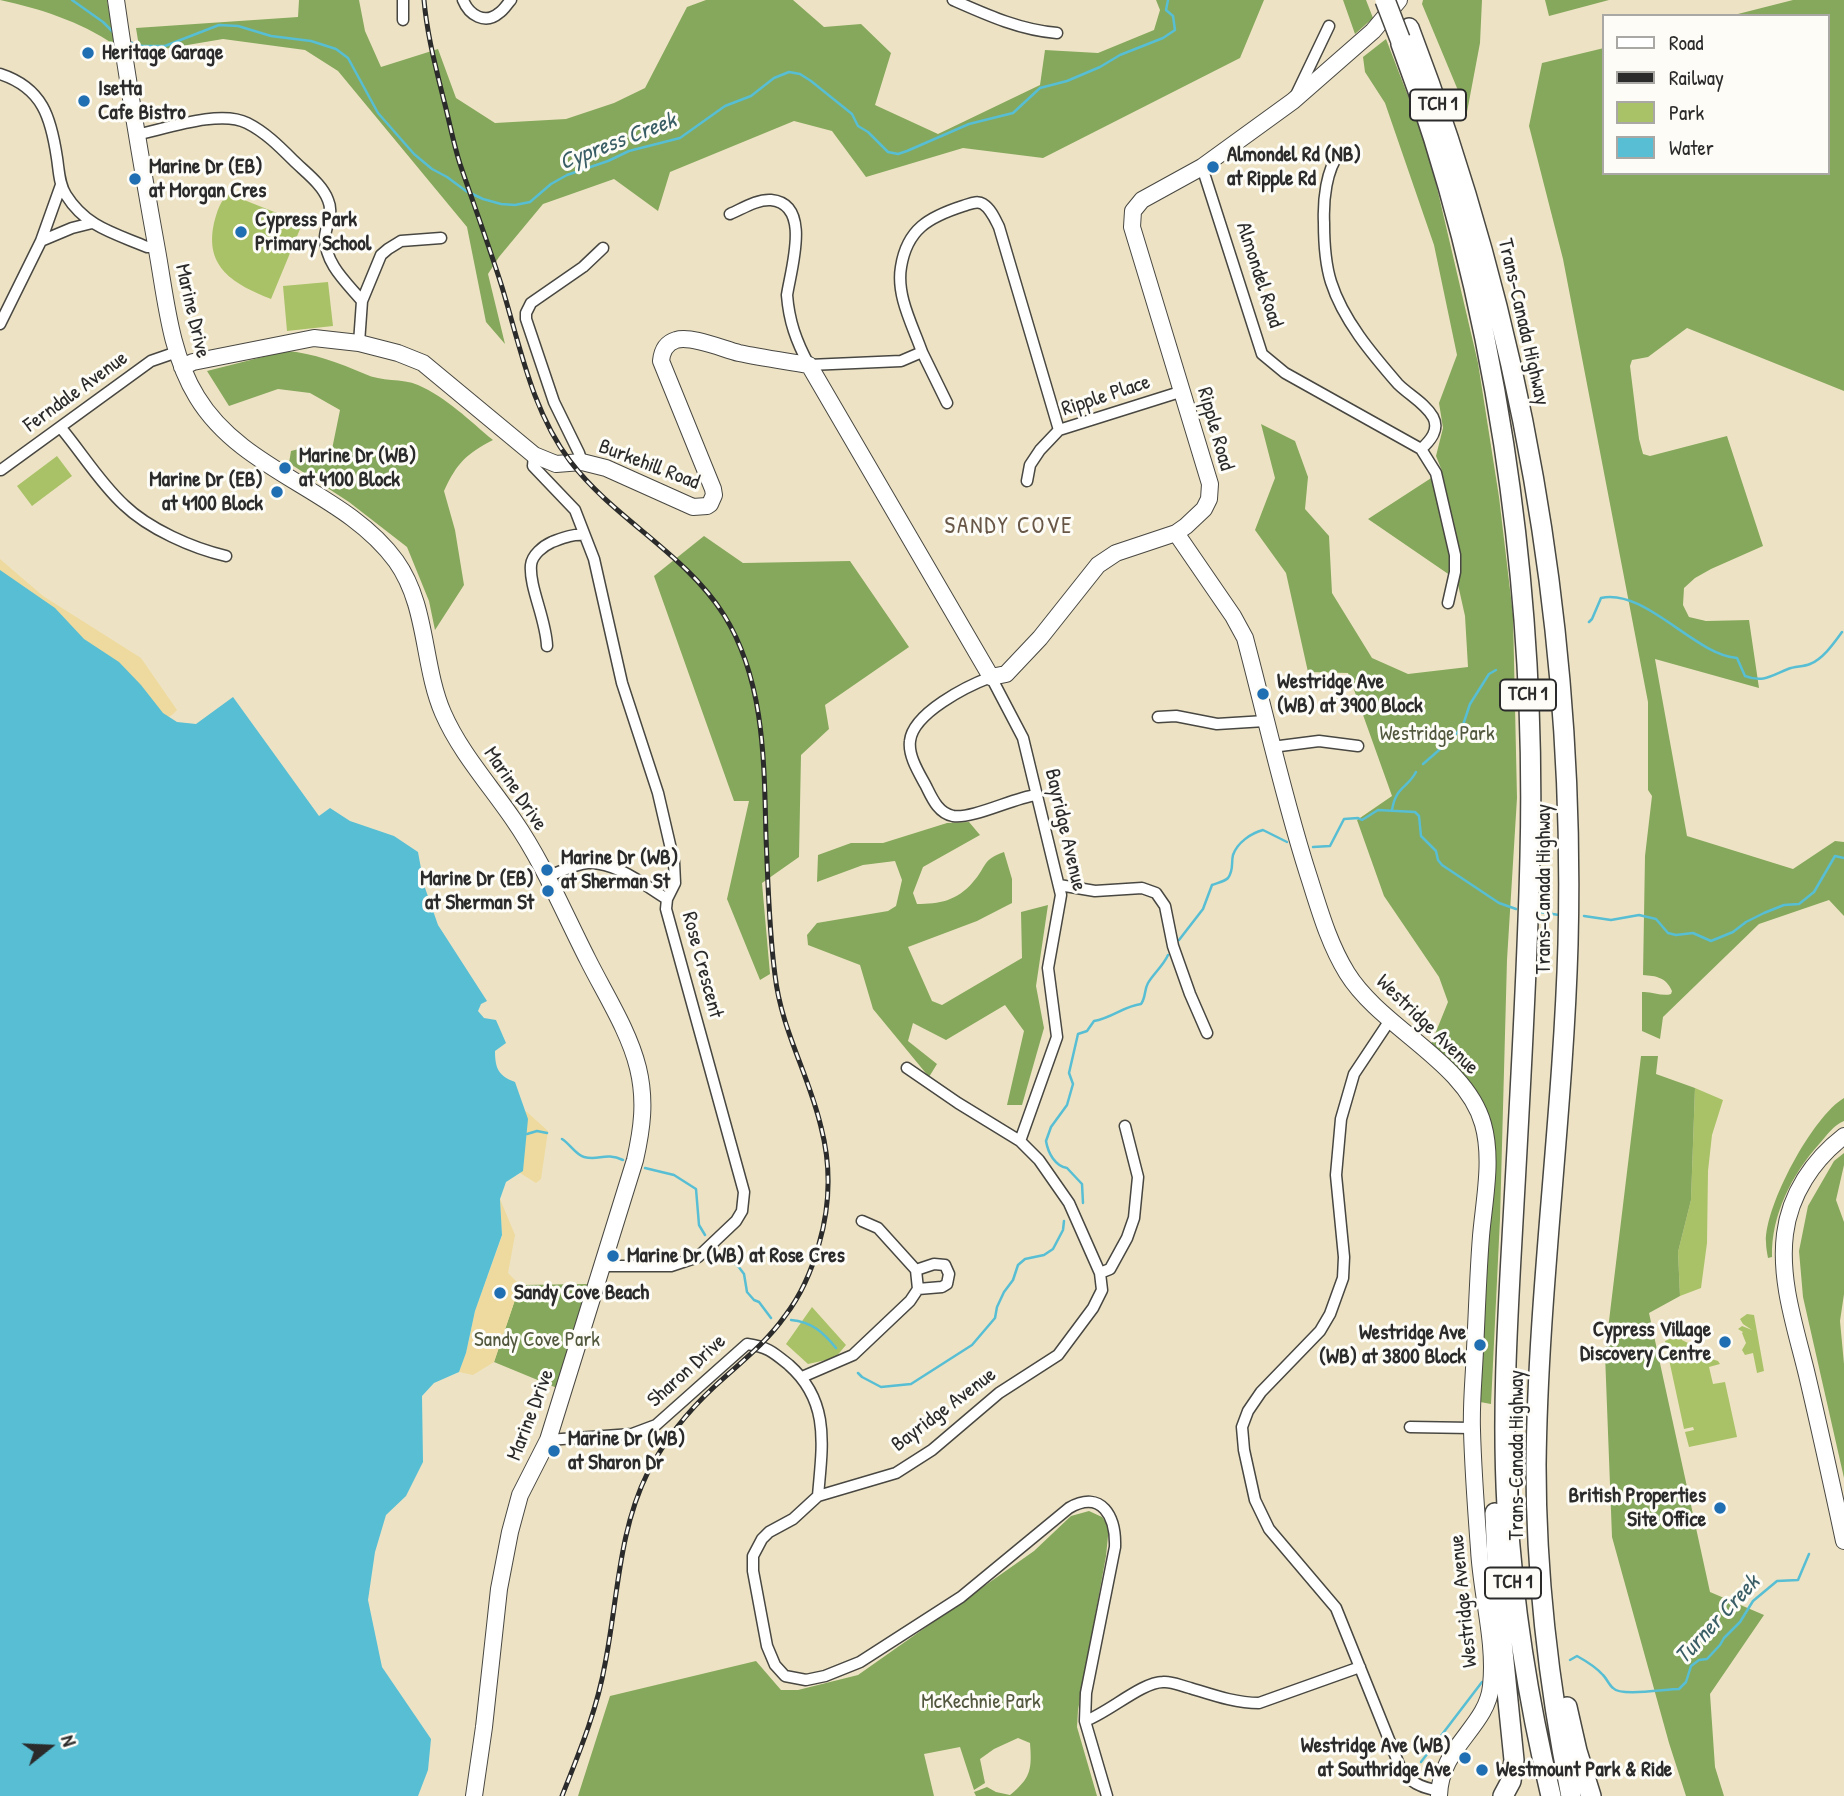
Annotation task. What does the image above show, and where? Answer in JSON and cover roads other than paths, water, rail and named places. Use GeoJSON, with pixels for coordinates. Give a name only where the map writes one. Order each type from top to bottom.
{"type":"FeatureCollection","features":[{"type":"Feature","properties":{"kind":"highway","name":"Trans-Canada Highway"},"geometry":{"type":"LineString","coordinates":[[1385,0],[1440,110],[1489,273],[1514,375],[1545,546],[1561,686],[1567,800],[1568,945],[1540,1365],[1536,1470],[1540,1569],[1550,1672],[1571,1796]]}},
{"type":"Feature","properties":{"kind":"highway","name":"Trans-Canada Highway"},"geometry":{"type":"LineString","coordinates":[[1399,0],[1404,34],[1438,152],[1476,303],[1505,456],[1523,620],[1529,722],[1530,859],[1506,1366],[1506,1481],[1512,1572],[1526,1676],[1551,1796]]}},
{"type":"Feature","properties":{"kind":"highway"},"geometry":{"type":"LineString","coordinates":[[1503,1796],[1511,1782],[1514,1760],[1499,1612],[1496,1552],[1497,1429],[1506,1366]]}},
{"type":"Feature","properties":{"kind":"highway"},"geometry":{"type":"LineString","coordinates":[[1536,1470],[1564,1688],[1577,1751],[1591,1796]]}},
{"type":"Feature","properties":{"kind":"street","name":"Marine Drive"},"geometry":{"type":"LineString","coordinates":[[116,0],[136,135],[179,359],[198,399],[219,425],[243,447],[370,533],[396,562],[409,585],[421,621],[433,684],[443,714],[463,749],[527,841],[631,1048],[643,1092],[643,1127],[601,1271],[548,1440],[520,1495],[510,1532],[499,1589],[474,1796]]}},
{"type":"Feature","properties":{"kind":"street"},"geometry":{"type":"LineString","coordinates":[[403,0],[403,20]]}},
{"type":"Feature","properties":{"kind":"street"},"geometry":{"type":"LineString","coordinates":[[463,0],[468,11],[478,18],[499,13],[511,0]]}},
{"type":"Feature","properties":{"kind":"street"},"geometry":{"type":"LineString","coordinates":[[953,0],[1027,29],[1057,33]]}},
{"type":"Feature","properties":{"kind":"street"},"geometry":{"type":"LineString","coordinates":[[1202,167],[1293,101],[1373,31],[1399,0]]}},
{"type":"Feature","properties":{"kind":"street"},"geometry":{"type":"LineString","coordinates":[[1293,101],[1329,26]]}},
{"type":"Feature","properties":{"kind":"street"},"geometry":{"type":"LineString","coordinates":[[0,74],[15,79],[40,100],[51,127],[61,185],[68,197],[92,223],[147,247],[157,247]]}},
{"type":"Feature","properties":{"kind":"street"},"geometry":{"type":"LineString","coordinates":[[136,135],[220,117],[245,121],[268,136],[321,188],[328,200],[331,212],[325,236],[327,253],[335,269],[362,301]]}},
{"type":"Feature","properties":{"kind":"street"},"geometry":{"type":"LineString","coordinates":[[1340,152],[1331,163],[1323,210],[1325,249],[1331,281],[1345,313],[1362,339],[1400,386],[1434,419],[1436,429],[1432,439],[1421,449],[1436,473],[1455,555],[1455,572],[1448,603]]}},
{"type":"Feature","properties":{"kind":"street","name":"Ripple Road"},"geometry":{"type":"LineString","coordinates":[[991,677],[1006,674],[1098,565],[1116,554],[1176,533],[1204,509],[1209,499],[1210,484],[1132,227],[1133,211],[1142,200],[1202,167]]}},
{"type":"Feature","properties":{"kind":"street","name":"Almondel Road"},"geometry":{"type":"LineString","coordinates":[[1202,167],[1262,354],[1285,373],[1421,449]]}},
{"type":"Feature","properties":{"kind":"street"},"geometry":{"type":"LineString","coordinates":[[0,324],[41,241],[61,185]]}},
{"type":"Feature","properties":{"kind":"street"},"geometry":{"type":"LineString","coordinates":[[730,214],[770,200],[793,212],[797,227],[787,295],[790,326],[809,365]]}},
{"type":"Feature","properties":{"kind":"street"},"geometry":{"type":"LineString","coordinates":[[947,403],[922,352],[901,295],[901,268],[909,243],[924,223],[936,215],[974,202],[982,203],[991,212],[999,227],[1059,430]]}},
{"type":"Feature","properties":{"kind":"street"},"geometry":{"type":"LineString","coordinates":[[41,241],[92,223]]}},
{"type":"Feature","properties":{"kind":"street"},"geometry":{"type":"LineString","coordinates":[[359,343],[362,301],[377,262],[388,248],[401,241],[440,238]]}},
{"type":"Feature","properties":{"kind":"street"},"geometry":{"type":"LineString","coordinates":[[582,462],[545,378],[526,313],[531,303],[583,267],[603,248]]}},
{"type":"Feature","properties":{"kind":"street","name":"Burkehill Road"},"geometry":{"type":"LineString","coordinates":[[179,359],[192,362],[299,340],[328,339],[359,343],[412,357],[423,363],[534,455],[556,464],[582,462],[620,473],[693,507],[706,506],[712,499],[713,489],[661,361],[662,352],[674,341],[691,340],[741,354],[809,365],[901,361],[922,352]]}},
{"type":"Feature","properties":{"kind":"street","name":"Ferndale Avenue"},"geometry":{"type":"LineString","coordinates":[[1,470],[151,361],[179,359]]}},
{"type":"Feature","properties":{"kind":"street","name":"Bayridge Avenue"},"geometry":{"type":"LineString","coordinates":[[809,365],[1020,730],[1059,885],[1061,905],[1048,968],[1057,1037],[1020,1141]]}},
{"type":"Feature","properties":{"kind":"street","name":"Ripple Place"},"geometry":{"type":"LineString","coordinates":[[1027,481],[1030,466],[1040,450],[1059,430],[1183,391]]}},
{"type":"Feature","properties":{"kind":"street"},"geometry":{"type":"LineString","coordinates":[[61,428],[122,503],[137,516],[190,545],[226,556]]}},
{"type":"Feature","properties":{"kind":"street","name":"Rose Crescent"},"geometry":{"type":"LineString","coordinates":[[534,455],[533,466],[575,510],[594,559],[621,683],[658,793],[672,851],[675,883],[667,899],[666,909],[745,1202],[736,1221],[698,1257],[671,1266],[601,1271]]}},
{"type":"Feature","properties":{"kind":"street","name":"Westridge Avenue"},"geometry":{"type":"LineString","coordinates":[[1176,533],[1245,638],[1298,843],[1337,956],[1359,990],[1447,1069],[1470,1094],[1486,1132],[1487,1163],[1480,1249],[1472,1428],[1480,1574],[1492,1658],[1492,1681],[1489,1701],[1450,1755],[1439,1794]]}},
{"type":"Feature","properties":{"kind":"street"},"geometry":{"type":"LineString","coordinates":[[547,646],[547,627],[532,577],[531,563],[538,552],[549,544],[573,534],[584,535]]}},
{"type":"Feature","properties":{"kind":"street"},"geometry":{"type":"LineString","coordinates":[[991,677],[951,697],[919,720],[910,740],[914,761],[933,800],[940,810],[949,815],[964,816],[1018,798],[1036,795]]}},
{"type":"Feature","properties":{"kind":"street"},"geometry":{"type":"LineString","coordinates":[[1158,717],[1176,716],[1217,723],[1265,721]]}},
{"type":"Feature","properties":{"kind":"street"},"geometry":{"type":"LineString","coordinates":[[1272,747],[1319,741],[1358,746]]}},
{"type":"Feature","properties":{"kind":"street"},"geometry":{"type":"LineString","coordinates":[[546,877],[586,863],[603,865],[627,874],[667,899]]}},
{"type":"Feature","properties":{"kind":"street"},"geometry":{"type":"LineString","coordinates":[[1059,885],[1095,891],[1142,888],[1156,893],[1165,905],[1173,946],[1207,1033]]}},
{"type":"Feature","properties":{"kind":"street"},"geometry":{"type":"LineString","coordinates":[[1390,1020],[1354,1074],[1341,1119],[1336,1175],[1344,1257],[1343,1278],[1330,1314],[1320,1331],[1262,1392],[1248,1411],[1242,1427],[1255,1500],[1269,1529],[1336,1608],[1399,1767],[1409,1780],[1439,1794]]}},
{"type":"Feature","properties":{"kind":"street"},"geometry":{"type":"LineString","coordinates":[[907,1068],[1020,1141],[1039,1160],[1069,1203],[1100,1273],[1110,1269],[1127,1238],[1133,1218],[1138,1177],[1125,1126]]}},
{"type":"Feature","properties":{"kind":"street"},"geometry":{"type":"LineString","coordinates":[[1844,1136],[1821,1156],[1802,1183],[1788,1216],[1784,1249],[1790,1306],[1844,1541]]}},
{"type":"Feature","properties":{"kind":"street"},"geometry":{"type":"LineString","coordinates":[[802,1377],[853,1355],[910,1301],[918,1289],[916,1270],[878,1228],[862,1221]]}},
{"type":"Feature","properties":{"kind":"street"},"geometry":{"type":"LineString","coordinates":[[916,1270],[940,1264],[945,1265],[949,1274],[949,1280],[942,1287],[918,1289]]}},
{"type":"Feature","properties":{"kind":"street","name":"Bayridge Avenue"},"geometry":{"type":"LineString","coordinates":[[1085,1721],[1086,1693],[1115,1547],[1114,1523],[1101,1506],[1087,1502],[1069,1508],[961,1597],[860,1662],[825,1676],[796,1679],[780,1673],[770,1656],[752,1563],[755,1550],[762,1539],[793,1519],[818,1496],[896,1472],[932,1450],[999,1392],[1058,1355],[1093,1308],[1102,1290],[1100,1273]]}},
{"type":"Feature","properties":{"kind":"street","name":"Sharon Drive"},"geometry":{"type":"LineString","coordinates":[[548,1440],[632,1434],[656,1425],[747,1344],[766,1346],[802,1377],[817,1406],[822,1435],[818,1496]]}},
{"type":"Feature","properties":{"kind":"street"},"geometry":{"type":"LineString","coordinates":[[1410,1427],[1472,1428]]}},
{"type":"Feature","properties":{"kind":"street"},"geometry":{"type":"LineString","coordinates":[[1107,1796],[1085,1721],[1100,1716],[1147,1687],[1160,1682],[1173,1683],[1242,1703],[1259,1703],[1360,1667]]}},
{"type":"Feature","properties":{"kind":"water"},"geometry":{"type":"Polygon","coordinates":[[[0,570],[55,608],[84,639],[119,662],[163,713],[177,722],[196,724],[233,697],[319,816],[330,808],[350,821],[394,836],[418,852],[424,885],[438,925],[487,1001],[481,1004],[478,1011],[484,1018],[496,1020],[506,1043],[495,1051],[496,1063],[505,1077],[515,1082],[528,1119],[523,1171],[506,1182],[500,1199],[502,1235],[475,1311],[459,1372],[434,1383],[422,1396],[423,1462],[406,1496],[386,1515],[375,1552],[368,1600],[382,1667],[431,1739],[428,1770],[418,1796],[0,1796],[0,570]]]}},
{"type":"Feature","properties":{"kind":"waterway","name":"Cypress Creek"},"geometry":{"type":"LineString","coordinates":[[72,0],[113,32]]}},
{"type":"Feature","properties":{"kind":"waterway","name":"Cypress Creek"},"geometry":{"type":"LineString","coordinates":[[129,42],[142,46],[165,46],[219,25],[238,26],[271,36],[311,41],[336,49],[348,58],[378,113],[414,154],[466,191],[483,199],[515,205],[530,202],[551,184],[567,175],[629,151],[680,138],[725,106],[751,96],[774,78],[789,72],[800,74],[811,81],[852,114],[858,126],[888,152],[898,154],[969,124],[1013,113],[1040,88],[1067,81],[1163,38],[1175,30],[1173,16],[1166,10],[1168,0]]}},
{"type":"Feature","properties":{"kind":"waterway"},"geometry":{"type":"LineString","coordinates":[[1589,622],[1601,598],[1618,598],[1635,603],[1704,646],[1737,658],[1745,676],[1757,679],[1815,662],[1842,632]]}},
{"type":"Feature","properties":{"kind":"waterway"},"geometry":{"type":"LineString","coordinates":[[1423,764],[1453,738],[1463,725],[1470,704],[1489,674],[1496,670]]}},
{"type":"Feature","properties":{"kind":"waterway"},"geometry":{"type":"LineString","coordinates":[[1392,810],[1396,796],[1416,772]]}},
{"type":"Feature","properties":{"kind":"waterway"},"geometry":{"type":"LineString","coordinates":[[1313,847],[1330,846],[1344,819],[1362,820],[1378,810],[1415,812],[1419,816],[1421,836],[1436,851],[1442,865],[1499,903],[1516,909]]}},
{"type":"Feature","properties":{"kind":"waterway"},"geometry":{"type":"LineString","coordinates":[[1179,940],[1203,909],[1212,885],[1230,875],[1233,855],[1241,843],[1263,830],[1287,842]]}},
{"type":"Feature","properties":{"kind":"waterway"},"geometry":{"type":"LineString","coordinates":[[1584,916],[1611,920],[1639,915],[1656,919],[1668,933],[1693,933],[1711,941],[1733,932],[1764,913],[1784,905],[1799,904],[1814,892],[1835,856],[1844,858]]}},
{"type":"Feature","properties":{"kind":"waterway"},"geometry":{"type":"LineString","coordinates":[[1540,912],[1559,915]]}},
{"type":"Feature","properties":{"kind":"waterway"},"geometry":{"type":"LineString","coordinates":[[1083,1203],[1082,1184],[1067,1168],[1056,1162],[1046,1141],[1051,1127],[1067,1105],[1073,1084],[1069,1073],[1078,1034],[1087,1031],[1094,1021],[1141,1004],[1148,983],[1168,955]]}},
{"type":"Feature","properties":{"kind":"waterway"},"geometry":{"type":"LineString","coordinates":[[527,1134],[537,1131],[547,1133]]}},
{"type":"Feature","properties":{"kind":"waterway"},"geometry":{"type":"LineString","coordinates":[[562,1139],[584,1157],[623,1160]]}},
{"type":"Feature","properties":{"kind":"waterway"},"geometry":{"type":"LineString","coordinates":[[645,1168],[674,1175],[696,1189],[699,1225],[705,1235]]}},
{"type":"Feature","properties":{"kind":"waterway"},"geometry":{"type":"LineString","coordinates":[[858,1373],[881,1387],[911,1384],[972,1345],[995,1318],[997,1307],[1013,1280],[1018,1265],[1025,1259],[1044,1255],[1053,1249],[1063,1230],[1064,1221]]}},
{"type":"Feature","properties":{"kind":"waterway"},"geometry":{"type":"LineString","coordinates":[[723,1255],[738,1266],[744,1274],[747,1292],[771,1318]]}},
{"type":"Feature","properties":{"kind":"waterway"},"geometry":{"type":"LineString","coordinates":[[791,1320],[817,1329],[836,1348]]}},
{"type":"Feature","properties":{"kind":"waterway","name":"Turner Creek"},"geometry":{"type":"LineString","coordinates":[[1570,1660],[1577,1656],[1587,1662],[1618,1691],[1679,1689],[1686,1682],[1691,1666],[1699,1660],[1707,1659],[1740,1622],[1753,1601],[1777,1581],[1798,1580],[1809,1554]]}},
{"type":"Feature","properties":{"kind":"waterway","name":"Turner Creek"},"geometry":{"type":"LineString","coordinates":[[1421,1762],[1482,1682]]}},
{"type":"Feature","properties":{"kind":"railway"},"geometry":{"type":"LineString","coordinates":[[424,0],[432,49],[458,156],[529,377],[546,421],[570,461],[588,482],[670,554],[708,593],[724,615],[748,667],[755,694],[763,751],[771,941],[778,995],[816,1108],[828,1171],[823,1230],[813,1263],[796,1300],[770,1335],[705,1395],[678,1426],[648,1472],[638,1495],[630,1518],[620,1566],[602,1681],[587,1731],[562,1796]]}},
{"type":"Feature","properties":{"kind":"place","name":"Heritage Garage"},"geometry":{"type":"Point","coordinates":[88,53]}},
{"type":"Feature","properties":{"kind":"place","name":"Isetta Cafe Bistro"},"geometry":{"type":"Point","coordinates":[84,101]}},
{"type":"Feature","properties":{"kind":"place","name":"Almondel Rd (NB) at Ripple Rd"},"geometry":{"type":"Point","coordinates":[1213,167]}},
{"type":"Feature","properties":{"kind":"place","name":"Marine Dr (EB) at Morgan Cres"},"geometry":{"type":"Point","coordinates":[135,179]}},
{"type":"Feature","properties":{"kind":"place","name":"Cypress Park Primary School"},"geometry":{"type":"Point","coordinates":[241,232]}},
{"type":"Feature","properties":{"kind":"place","name":"Marine Dr (WB) at 4100 Block"},"geometry":{"type":"Point","coordinates":[285,468]}},
{"type":"Feature","properties":{"kind":"place","name":"Marine Dr (EB) at 4100 Block"},"geometry":{"type":"Point","coordinates":[277,492]}},
{"type":"Feature","properties":{"kind":"place","name":"Westridge Ave (WB) at 3900 Block"},"geometry":{"type":"Point","coordinates":[1263,694]}},
{"type":"Feature","properties":{"kind":"place","name":"Marine Dr (WB) at Sherman St"},"geometry":{"type":"Point","coordinates":[547,870]}},
{"type":"Feature","properties":{"kind":"place","name":"Marine Dr (EB) at Sherman St"},"geometry":{"type":"Point","coordinates":[548,891]}},
{"type":"Feature","properties":{"kind":"place","name":"Marine Dr (WB) at Rose Cres"},"geometry":{"type":"Point","coordinates":[613,1256]}},
{"type":"Feature","properties":{"kind":"place","name":"Sandy Cove Beach"},"geometry":{"type":"Point","coordinates":[500,1293]}},
{"type":"Feature","properties":{"kind":"place","name":"Cypress Village Discovery Centre"},"geometry":{"type":"Point","coordinates":[1725,1342]}},
{"type":"Feature","properties":{"kind":"place","name":"Westridge Ave (WB) at 3800 Block"},"geometry":{"type":"Point","coordinates":[1480,1345]}},
{"type":"Feature","properties":{"kind":"place","name":"Marine Dr (WB) at Sharon Dr"},"geometry":{"type":"Point","coordinates":[554,1451]}},
{"type":"Feature","properties":{"kind":"place","name":"British Properties Site Office"},"geometry":{"type":"Point","coordinates":[1720,1508]}},
{"type":"Feature","properties":{"kind":"place","name":"Westridge Ave (WB) at Southridge Ave"},"geometry":{"type":"Point","coordinates":[1465,1758]}},
{"type":"Feature","properties":{"kind":"place","name":"Westmount Park & Ride"},"geometry":{"type":"Point","coordinates":[1482,1770]}},
{"type":"Feature","properties":{"kind":"district","name":"SANDY COVE"},"geometry":{"type":"Point","coordinates":[1009,527]}},
{"type":"Feature","properties":{"kind":"park label","name":"Westridge Park"},"geometry":{"type":"Point","coordinates":[1437,734]}},
{"type":"Feature","properties":{"kind":"park label","name":"Sandy Cove Park"},"geometry":{"type":"Point","coordinates":[537,1340]}},
{"type":"Feature","properties":{"kind":"park label","name":"McKechnie Park"},"geometry":{"type":"Point","coordinates":[981,1702]}}]}
